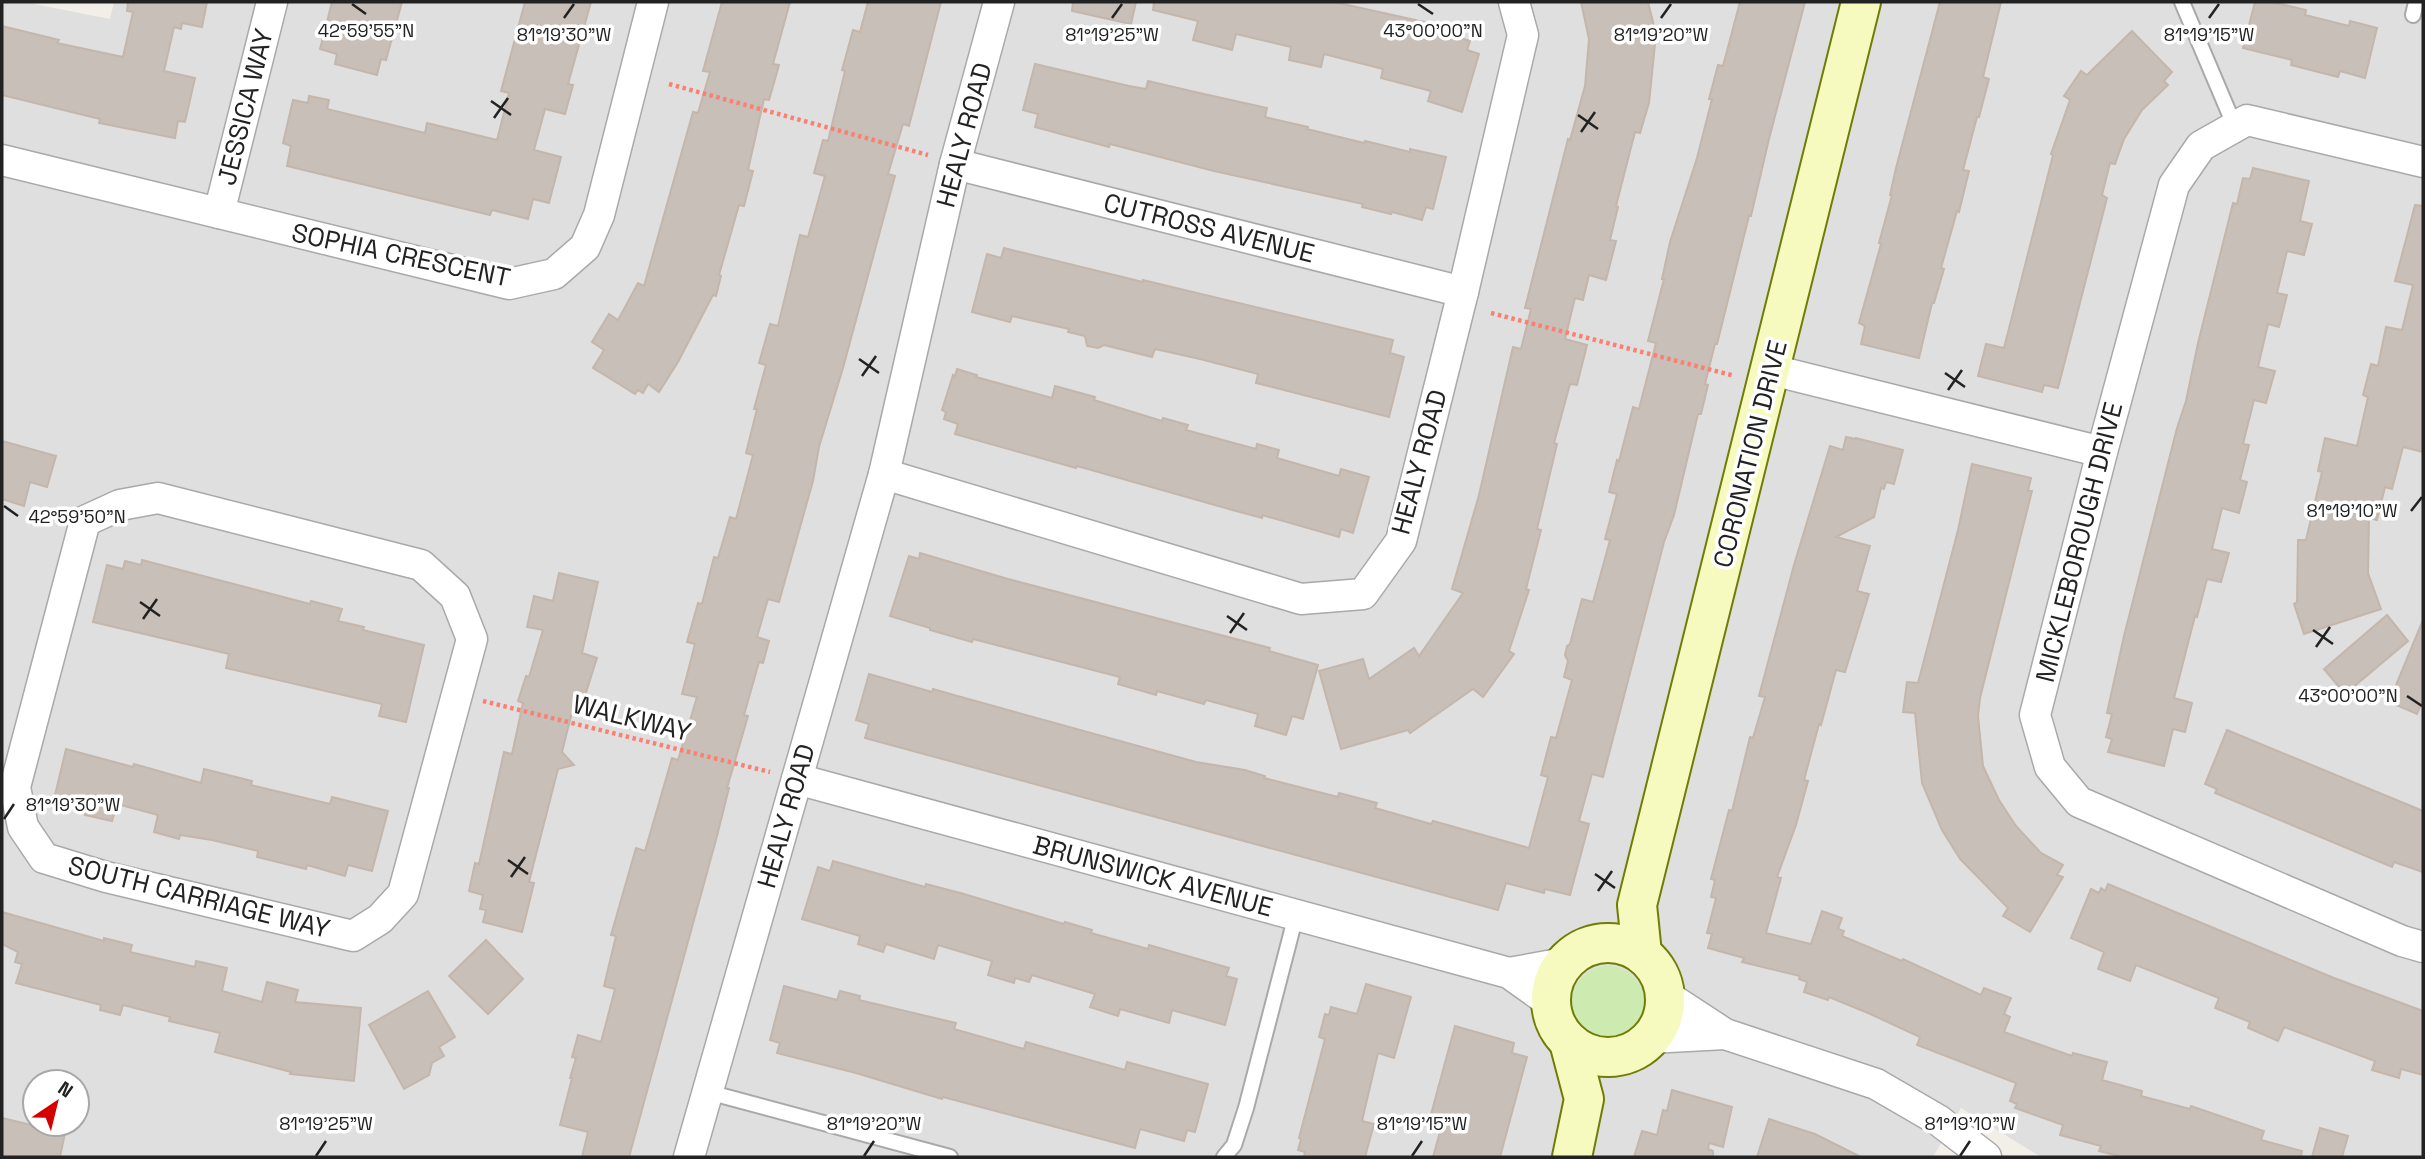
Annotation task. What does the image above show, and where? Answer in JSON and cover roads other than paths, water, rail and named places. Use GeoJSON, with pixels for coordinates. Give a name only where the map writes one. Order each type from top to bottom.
{"type":"FeatureCollection","features":[{"type":"Feature","properties":{"kind":"street","name":"JESSICA WAY"},"geometry":{"type":"LineString","coordinates":[[219,213],[272,2]]}},
{"type":"Feature","properties":{"kind":"street","name":"SOPHIA CRESCENT"},"geometry":{"type":"LineString","coordinates":[[2,160],[509,284],[554,274],[585,247],[599,215],[653,2]]}},
{"type":"Feature","properties":{"kind":"street","name":"HEALY ROAD"},"geometry":{"type":"LineString","coordinates":[[689,1157],[884,474],[944,160],[999,2]]}},
{"type":"Feature","properties":{"kind":"street","name":"HEALY ROAD"},"geometry":{"type":"LineString","coordinates":[[884,474],[1301,598],[1363,594],[1401,541],[1523,35],[1514,2]]}},
{"type":"Feature","properties":{"kind":"street","name":"CORONATION DRIVE"},"geometry":{"type":"LineString","coordinates":[[1642,954],[1637,905],[1757,374],[1861,2]]}},
{"type":"Feature","properties":{"kind":"street","name":"MICKLEBOROUGH DRIVE"},"geometry":{"type":"LineString","coordinates":[[2423,162],[2247,120],[2201,146],[2174,185],[2035,715],[2050,767],[2079,802],[2402,941],[2423,947]]}},
{"type":"Feature","properties":{"kind":"street","name":"CUTROSS AVENUE"},"geometry":{"type":"LineString","coordinates":[[944,160],[1463,292]]}},
{"type":"Feature","properties":{"kind":"street"},"geometry":{"type":"LineString","coordinates":[[1757,374],[2102,452]]}},
{"type":"Feature","properties":{"kind":"street","name":"SOUTH CARRIAGE WAY"},"geometry":{"type":"LineString","coordinates":[[158,498],[421,565],[455,596],[471,639],[403,894],[380,919],[353,936],[106,877],[44,858],[23,827],[8,785],[85,521],[120,505],[158,498]]}},
{"type":"Feature","properties":{"kind":"street","name":"BRUNSWICK AVENUE"},"geometry":{"type":"LineString","coordinates":[[797,779],[1509,973],[1551,1003]]}},
{"type":"Feature","properties":{"kind":"street"},"geometry":{"type":"LineString","coordinates":[[1600,943],[1637,905]]}},
{"type":"Feature","properties":{"kind":"street"},"geometry":{"type":"LineString","coordinates":[[1584,1099],[1638,1046],[1659,1025],[1664,1010],[1661,979],[1653,965],[1642,954],[1614,943],[1586,947],[1564,963],[1556,975],[1551,1003],[1560,1031],[1569,1042],[1581,1050],[1610,1056],[1638,1046],[1725,1034]]}},
{"type":"Feature","properties":{"kind":"street","name":"BRUNSWICK AVENUE"},"geometry":{"type":"LineString","coordinates":[[1509,973],[1564,963]]}},
{"type":"Feature","properties":{"kind":"street"},"geometry":{"type":"LineString","coordinates":[[1664,994],[1725,1034],[1876,1084],[1938,1120],[1979,1156]]}},
{"type":"Feature","properties":{"kind":"street"},"geometry":{"type":"LineString","coordinates":[[1569,1042],[1584,1099],[1572,1157]]}},
{"type":"Feature","properties":{"kind":"lane"},"geometry":{"type":"LineString","coordinates":[[2182,2],[2235,127]]}},
{"type":"Feature","properties":{"kind":"lane"},"geometry":{"type":"LineString","coordinates":[[1224,1157],[1234,1145],[1246,1108],[1296,915]]}},
{"type":"Feature","properties":{"kind":"lane"},"geometry":{"type":"LineString","coordinates":[[708,1092],[950,1157]]}}]}
